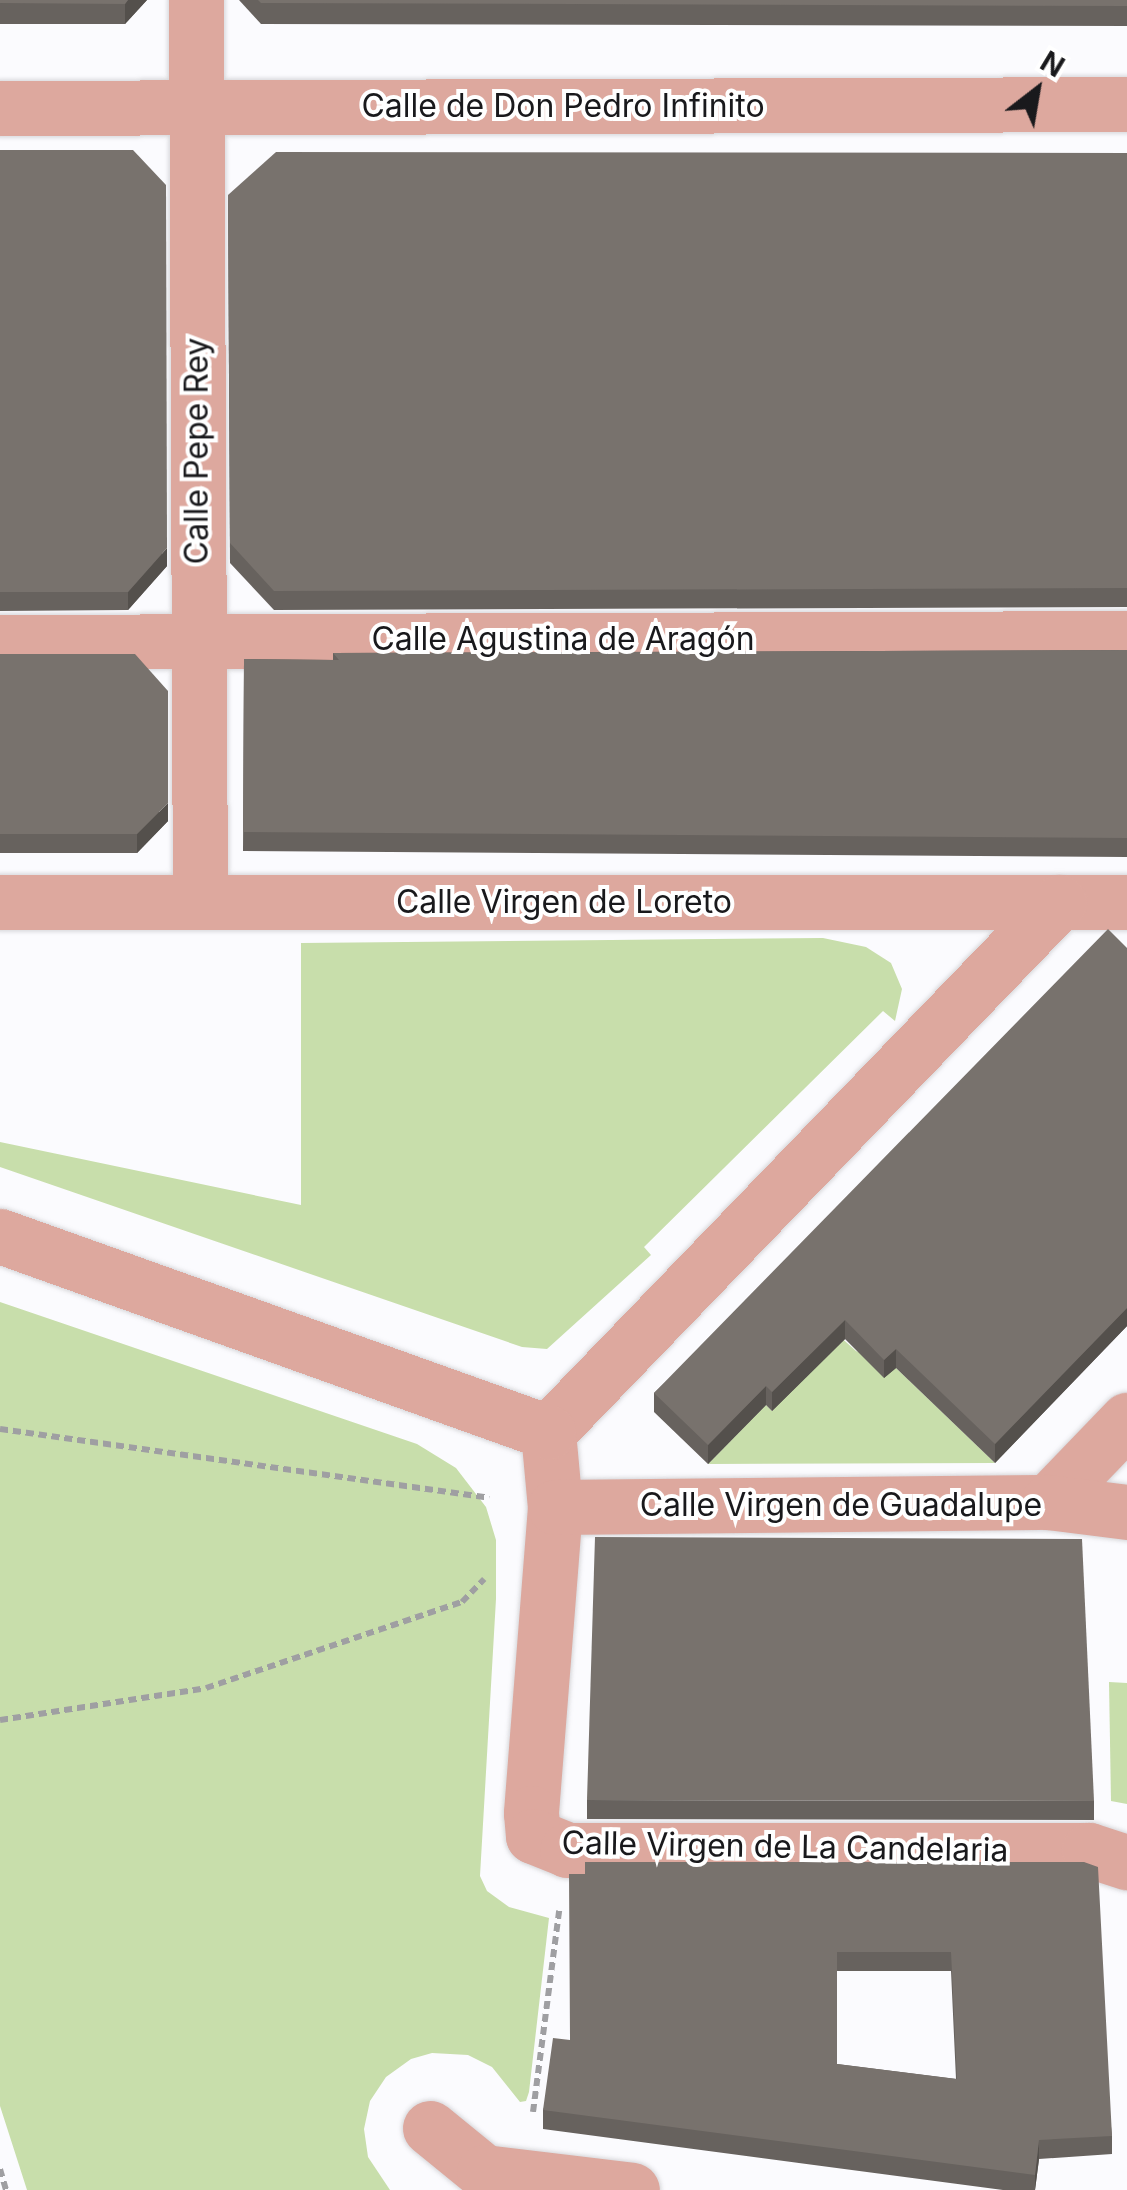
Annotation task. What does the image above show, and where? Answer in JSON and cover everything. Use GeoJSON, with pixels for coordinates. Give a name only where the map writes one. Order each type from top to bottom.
{"type":"FeatureCollection","features":[{"type":"Feature","properties":{"kind":"street","name":"Calle Pepe Rey"},"geometry":{"type":"LineString","coordinates":[[196,0],[200,902]]}},
{"type":"Feature","properties":{"kind":"street","name":"Calle de Don Pedro Infinito"},"geometry":{"type":"LineString","coordinates":[[0,108],[1127,104]]}},
{"type":"Feature","properties":{"kind":"street","name":"Calle Agustina de Aragón"},"geometry":{"type":"LineString","coordinates":[[0,642],[1127,638]]}},
{"type":"Feature","properties":{"kind":"street","name":"Calle Virgen de Loreto"},"geometry":{"type":"LineString","coordinates":[[0,902],[1127,902]]}},
{"type":"Feature","properties":{"kind":"street"},"geometry":{"type":"LineString","coordinates":[[0,1236],[548,1432],[1059,902]]}},
{"type":"Feature","properties":{"kind":"street"},"geometry":{"type":"LineString","coordinates":[[1048,1502],[1127,1420]]}},
{"type":"Feature","properties":{"kind":"street","name":"Calle Virgen de La Candelaria"},"geometry":{"type":"LineString","coordinates":[[548,1432],[555,1507],[532,1836],[567,1850],[1089,1850],[1127,1862]]}},
{"type":"Feature","properties":{"kind":"street","name":"Calle Virgen de Guadalupe"},"geometry":{"type":"LineString","coordinates":[[555,1507],[1048,1502],[1127,1512]]}},
{"type":"Feature","properties":{"kind":"street"},"geometry":{"type":"LineString","coordinates":[[430,2128],[484,2172],[632,2190]]}},
{"type":"Feature","properties":{"kind":"path"},"geometry":{"type":"LineString","coordinates":[[0,1429],[555,1507]]}},
{"type":"Feature","properties":{"kind":"path"},"geometry":{"type":"LineString","coordinates":[[0,1720],[206,1688],[462,1602],[555,1507]]}},
{"type":"Feature","properties":{"kind":"path"},"geometry":{"type":"LineString","coordinates":[[524,2178],[567,1850]]}},
{"type":"Feature","properties":{"kind":"path"},"geometry":{"type":"LineString","coordinates":[[0,2170],[6,2190]]}},
{"type":"Feature","properties":{"kind":"green space"},"geometry":{"type":"Polygon","coordinates":[[[823,938],[866,947],[891,963],[902,989],[895,1021],[883,1011],[644,1247],[651,1255],[547,1349],[522,1347],[0,1167],[0,1142],[301,1205],[301,943],[823,938]]]}},
{"type":"Feature","properties":{"kind":"green space"},"geometry":{"type":"Polygon","coordinates":[[[0,1302],[417,1444],[456,1468],[486,1507],[496,1540],[496,1599],[480,1876],[487,1891],[509,1907],[549,1918],[529,2092],[526,2101],[520,2102],[492,2067],[468,2055],[432,2053],[411,2059],[386,2077],[370,2101],[364,2129],[368,2157],[390,2190],[27,2190],[0,2106],[0,1302]]]}},
{"type":"Feature","properties":{"kind":"green space"},"geometry":{"type":"Polygon","coordinates":[[[836,1333],[856,1351],[896,1368],[995,1463],[708,1464],[766,1405],[772,1411],[836,1333]]]}},
{"type":"Feature","properties":{"kind":"green space"},"geometry":{"type":"Polygon","coordinates":[[[1109,1682],[1127,1683],[1127,1804],[1111,1801],[1109,1682]]]}},
{"type":"Feature","properties":{"kind":"building"},"geometry":{"type":"Polygon","coordinates":[[[0,0],[128,0],[125,4],[0,0]]]}},
{"type":"Feature","properties":{"kind":"building"},"geometry":{"type":"Polygon","coordinates":[[[258,0],[1127,0],[1127,6],[261,3],[258,0]]]}},
{"type":"Feature","properties":{"kind":"building"},"geometry":{"type":"Polygon","coordinates":[[[0,150],[133,150],[166,185],[167,548],[128,592],[0,592],[0,150]]]}},
{"type":"Feature","properties":{"kind":"building"},"geometry":{"type":"Polygon","coordinates":[[[276,152],[1127,153],[1127,588],[274,591],[230,543],[228,195],[276,152]]]}},
{"type":"Feature","properties":{"kind":"building"},"geometry":{"type":"Polygon","coordinates":[[[1127,650],[1127,838],[243,832],[244,659],[339,660],[333,653],[1127,650]]]}},
{"type":"Feature","properties":{"kind":"building"},"geometry":{"type":"Polygon","coordinates":[[[0,654],[135,654],[168,691],[168,803],[137,834],[0,834],[0,654]]]}},
{"type":"Feature","properties":{"kind":"building"},"geometry":{"type":"Polygon","coordinates":[[[1108,929],[1127,948],[1127,1308],[995,1444],[896,1349],[884,1360],[845,1320],[772,1392],[766,1386],[708,1445],[654,1393],[1108,929]]]}},
{"type":"Feature","properties":{"kind":"building"},"geometry":{"type":"Polygon","coordinates":[[[595,1537],[1082,1539],[1094,1801],[587,1800],[595,1537]]]}},
{"type":"Feature","properties":{"kind":"building"},"geometry":{"type":"Polygon","coordinates":[[[585,1862],[1084,1862],[1098,1867],[1112,2136],[1039,2140],[1035,2175],[543,2110],[553,2038],[570,2040],[569,1874],[585,1874],[585,1862]],[[837,1952],[837,2064],[957,2079],[951,1952],[837,1952]]]}}]}
